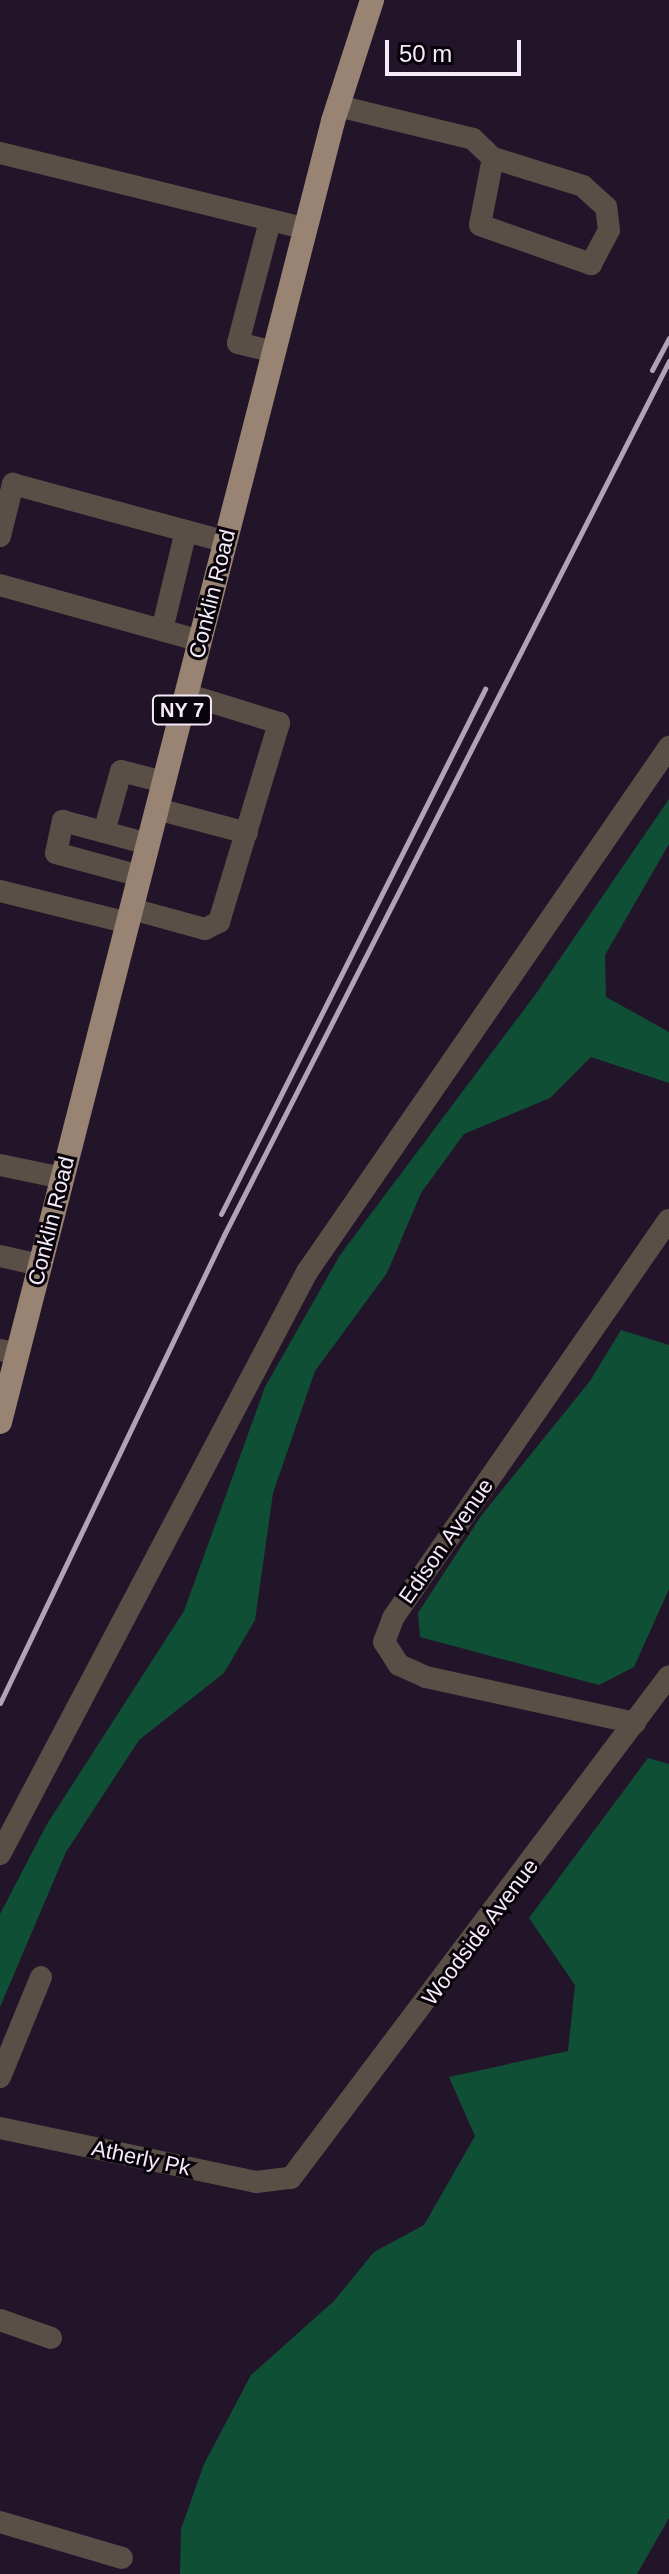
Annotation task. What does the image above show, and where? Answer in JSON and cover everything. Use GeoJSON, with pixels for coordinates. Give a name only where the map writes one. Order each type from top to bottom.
{"type":"FeatureCollection","features":[{"type":"Feature","properties":{"kind":"main road","name":"Conklin Road"},"geometry":{"type":"LineString","coordinates":[[0,1422],[9,1352],[40,1265],[338,106],[372,0]]}},
{"type":"Feature","properties":{"kind":"street"},"geometry":{"type":"LineString","coordinates":[[338,106],[473,139],[493,158],[583,186],[606,207],[609,230],[591,264],[480,225],[493,158]]}},
{"type":"Feature","properties":{"kind":"street"},"geometry":{"type":"LineString","coordinates":[[0,153],[306,229]]}},
{"type":"Feature","properties":{"kind":"street"},"geometry":{"type":"LineString","coordinates":[[270,221],[238,343],[274,352]]}},
{"type":"Feature","properties":{"kind":"street"},"geometry":{"type":"LineString","coordinates":[[0,536],[13,484],[226,542]]}},
{"type":"Feature","properties":{"kind":"street"},"geometry":{"type":"LineString","coordinates":[[162,630],[186,531]]}},
{"type":"Feature","properties":{"kind":"street"},"geometry":{"type":"LineString","coordinates":[[0,585],[200,641]]}},
{"type":"Feature","properties":{"kind":"street"},"geometry":{"type":"LineString","coordinates":[[0,891],[205,929],[219,922],[279,723],[186,694]]}},
{"type":"Feature","properties":{"kind":"street"},"geometry":{"type":"LineString","coordinates":[[0,1854],[307,1272],[669,747]]}},
{"type":"Feature","properties":{"kind":"street"},"geometry":{"type":"LineString","coordinates":[[104,832],[121,771],[164,782]]}},
{"type":"Feature","properties":{"kind":"street"},"geometry":{"type":"LineString","coordinates":[[157,809],[247,833]]}},
{"type":"Feature","properties":{"kind":"street"},"geometry":{"type":"LineString","coordinates":[[140,876],[56,853],[63,821],[148,844]]}},
{"type":"Feature","properties":{"kind":"street"},"geometry":{"type":"LineString","coordinates":[[0,1165],[63,1178]]}},
{"type":"Feature","properties":{"kind":"street","name":"Edison Avenue"},"geometry":{"type":"LineString","coordinates":[[635,1723],[426,1677],[399,1665],[384,1642],[393,1618],[669,1220]]}},
{"type":"Feature","properties":{"kind":"street"},"geometry":{"type":"LineString","coordinates":[[0,1256],[40,1265]]}},
{"type":"Feature","properties":{"kind":"street","name":"Woodside Avenue"},"geometry":{"type":"LineString","coordinates":[[283,2180],[310,2158],[669,1676]]}},
{"type":"Feature","properties":{"kind":"street"},"geometry":{"type":"LineString","coordinates":[[0,2077],[41,1977]]}},
{"type":"Feature","properties":{"kind":"street","name":"Atherly Pk"},"geometry":{"type":"LineString","coordinates":[[0,2128],[256,2182],[283,2180]]}},
{"type":"Feature","properties":{"kind":"street"},"geometry":{"type":"LineString","coordinates":[[0,2320],[51,2338]]}},
{"type":"Feature","properties":{"kind":"street"},"geometry":{"type":"LineString","coordinates":[[0,2522],[122,2558]]}},
{"type":"Feature","properties":{"kind":"green space"},"geometry":{"type":"Polygon","coordinates":[[[669,799],[669,844],[605,955],[606,997],[669,1032],[669,1083],[591,1057],[550,1098],[464,1134],[421,1193],[387,1273],[315,1371],[273,1493],[255,1620],[224,1673],[139,1740],[66,1852],[0,2007],[0,1914],[47,1824],[184,1611],[265,1387],[340,1255],[535,995],[669,799]]]}},
{"type":"Feature","properties":{"kind":"green space"},"geometry":{"type":"Polygon","coordinates":[[[621,1330],[669,1345],[669,1589],[634,1667],[599,1685],[420,1637],[418,1613],[481,1516],[590,1381],[621,1330]]]}},
{"type":"Feature","properties":{"kind":"green space"},"geometry":{"type":"Polygon","coordinates":[[[648,1758],[669,1764],[669,2518],[637,2574],[180,2574],[181,2529],[204,2464],[251,2375],[334,2301],[374,2252],[424,2225],[475,2136],[449,2077],[568,2051],[575,1985],[529,1918],[648,1758]]]}},
{"type":"Feature","properties":{"kind":"railway"},"geometry":{"type":"LineString","coordinates":[[652,370],[669,338]]}},
{"type":"Feature","properties":{"kind":"railway"},"geometry":{"type":"LineString","coordinates":[[0,1703],[224,1235],[669,361]]}},
{"type":"Feature","properties":{"kind":"railway"},"geometry":{"type":"LineString","coordinates":[[221,1214],[485,689]]}}]}
